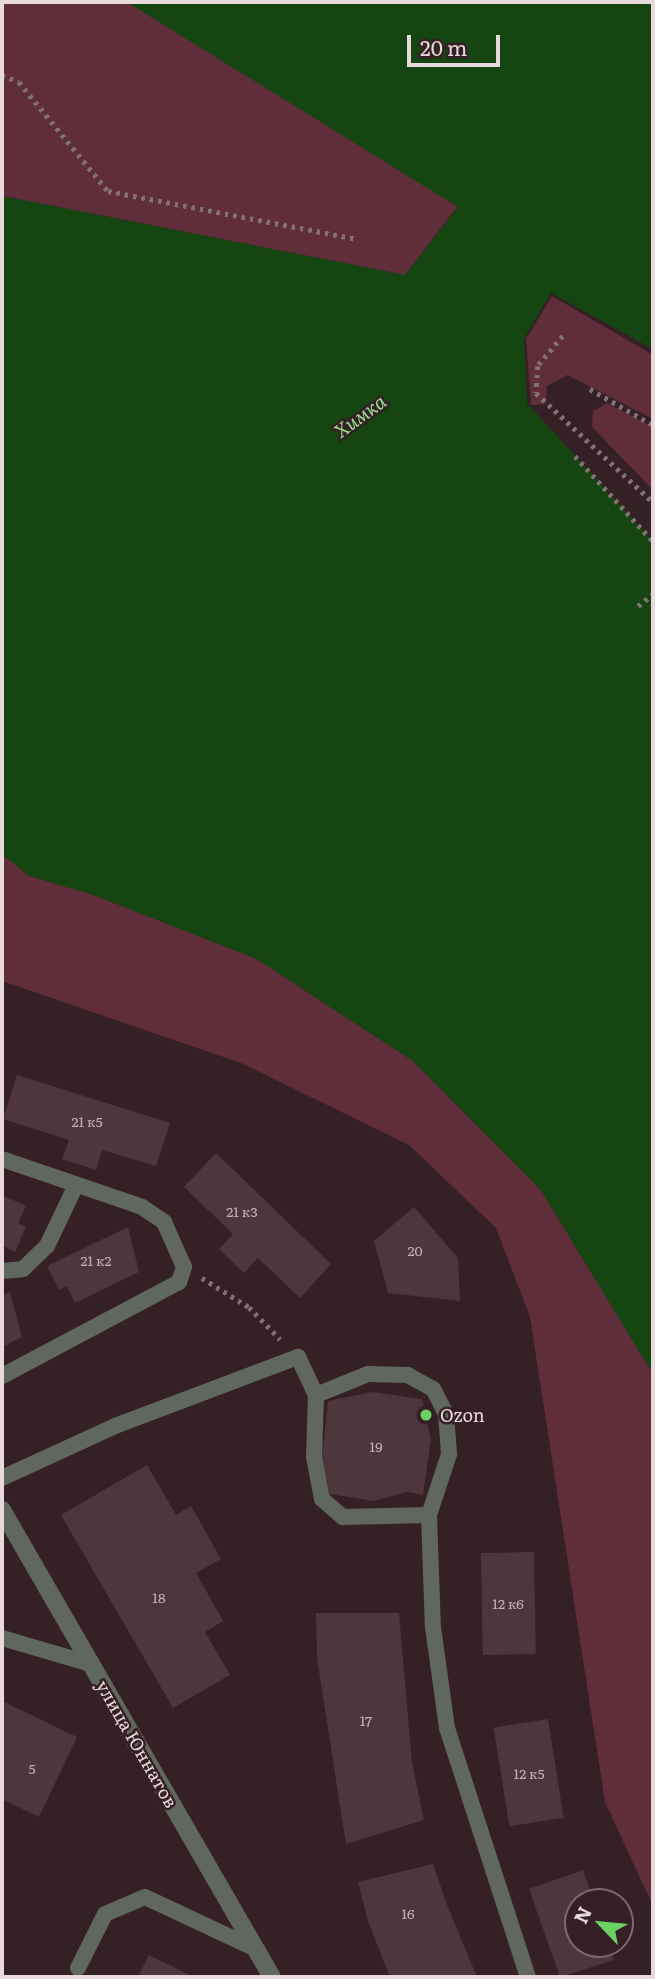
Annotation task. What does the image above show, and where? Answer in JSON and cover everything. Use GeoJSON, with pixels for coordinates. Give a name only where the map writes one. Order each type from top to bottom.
{"type":"FeatureCollection","features":[{"type":"Feature","properties":{"kind":"street","name":"улица Юннатов"},"geometry":{"type":"LineString","coordinates":[[2,1510],[272,1977]]}},
{"type":"Feature","properties":{"kind":"lane"},"geometry":{"type":"LineString","coordinates":[[2,1160],[76,1185],[164,1222],[184,1267],[179,1282],[2,1376]]}},
{"type":"Feature","properties":{"kind":"lane"},"geometry":{"type":"LineString","coordinates":[[2,1271],[23,1269],[47,1246],[76,1185]]}},
{"type":"Feature","properties":{"kind":"lane"},"geometry":{"type":"LineString","coordinates":[[2,1478],[115,1426],[298,1357],[316,1395],[314,1445],[322,1499],[343,1517],[429,1516]]}},
{"type":"Feature","properties":{"kind":"lane"},"geometry":{"type":"LineString","coordinates":[[316,1395],[368,1374],[408,1375],[433,1389],[446,1415],[449,1454],[429,1516],[433,1627],[447,1728],[528,1977]]}},
{"type":"Feature","properties":{"kind":"lane"},"geometry":{"type":"LineString","coordinates":[[2,1638],[91,1664]]}},
{"type":"Feature","properties":{"kind":"lane"},"geometry":{"type":"LineString","coordinates":[[78,1968],[105,1914],[145,1897],[256,1949]]}},
{"type":"Feature","properties":{"kind":"path"},"geometry":{"type":"LineString","coordinates":[[2,75],[19,82],[108,191],[357,239]]}},
{"type":"Feature","properties":{"kind":"path"},"geometry":{"type":"LineString","coordinates":[[563,336],[538,366],[537,393],[653,502]]}},
{"type":"Feature","properties":{"kind":"path"},"geometry":{"type":"LineString","coordinates":[[590,389],[653,425]]}},
{"type":"Feature","properties":{"kind":"path"},"geometry":{"type":"LineString","coordinates":[[575,456],[653,541]]}},
{"type":"Feature","properties":{"kind":"path"},"geometry":{"type":"LineString","coordinates":[[638,606],[653,594]]}},
{"type":"Feature","properties":{"kind":"path"},"geometry":{"type":"LineString","coordinates":[[184,1267],[249,1307],[298,1357]]}},
{"type":"Feature","properties":{"kind":"shaded area"},"geometry":{"type":"Polygon","coordinates":[[[2,2],[127,2],[458,206],[405,275],[2,196],[2,2]]]}},
{"type":"Feature","properties":{"kind":"shaded area"},"geometry":{"type":"Polygon","coordinates":[[[552,296],[653,355],[653,419],[567,375],[547,386],[546,404],[531,405],[526,339],[552,296]]]}},
{"type":"Feature","properties":{"kind":"shaded area"},"geometry":{"type":"Polygon","coordinates":[[[607,403],[653,427],[653,490],[592,427],[593,411],[607,403]]]}},
{"type":"Feature","properties":{"kind":"shaded area"},"geometry":{"type":"Polygon","coordinates":[[[2,854],[29,876],[91,894],[257,959],[413,1061],[541,1190],[653,1374],[653,1906],[605,1802],[530,1317],[496,1228],[409,1145],[241,1063],[2,981],[2,854]]]}},
{"type":"Feature","properties":{"kind":"water","name":"Химка"},"geometry":{"type":"Polygon","coordinates":[[[127,2],[653,2],[653,349],[551,293],[524,339],[527,403],[653,541],[653,1374],[541,1190],[413,1061],[257,959],[91,894],[29,876],[2,854],[2,196],[405,275],[458,207],[127,2]]]}},
{"type":"Feature","properties":{"kind":"building"},"geometry":{"type":"Polygon","coordinates":[[[17,1075],[170,1123],[156,1166],[102,1150],[96,1170],[62,1159],[69,1140],[3,1119],[17,1075]]]}},
{"type":"Feature","properties":{"kind":"building"},"geometry":{"type":"Polygon","coordinates":[[[216,1153],[331,1264],[300,1298],[258,1258],[244,1273],[219,1249],[233,1234],[184,1187],[216,1153]]]}},
{"type":"Feature","properties":{"kind":"building"},"geometry":{"type":"Polygon","coordinates":[[[2,1195],[26,1206],[18,1223],[26,1227],[15,1252],[2,1245],[2,1195]]]}},
{"type":"Feature","properties":{"kind":"building"},"geometry":{"type":"Polygon","coordinates":[[[414,1207],[458,1258],[460,1301],[388,1293],[374,1241],[414,1207]]]}},
{"type":"Feature","properties":{"kind":"building"},"geometry":{"type":"Polygon","coordinates":[[[128,1227],[139,1272],[75,1303],[67,1286],[59,1290],[47,1266],[128,1227]]]}},
{"type":"Feature","properties":{"kind":"building"},"geometry":{"type":"Polygon","coordinates":[[[10,1292],[22,1337],[2,1347],[2,1296],[10,1292]]]}},
{"type":"Feature","properties":{"kind":"building"},"geometry":{"type":"Polygon","coordinates":[[[372,1392],[422,1399],[431,1440],[423,1495],[407,1492],[374,1501],[330,1494],[322,1459],[328,1401],[372,1392]]]}},
{"type":"Feature","properties":{"kind":"building"},"geometry":{"type":"Polygon","coordinates":[[[147,1465],[176,1515],[191,1506],[221,1559],[196,1573],[223,1621],[205,1632],[230,1675],[173,1708],[61,1515],[147,1465]]]}},
{"type":"Feature","properties":{"kind":"building"},"geometry":{"type":"Polygon","coordinates":[[[534,1552],[536,1654],[483,1655],[481,1553],[534,1552]]]}},
{"type":"Feature","properties":{"kind":"building"},"geometry":{"type":"Polygon","coordinates":[[[316,1613],[399,1613],[412,1763],[424,1820],[346,1844],[317,1658],[316,1613]]]}},
{"type":"Feature","properties":{"kind":"building"},"geometry":{"type":"Polygon","coordinates":[[[2,1701],[77,1737],[39,1817],[2,1799],[2,1701]]]}},
{"type":"Feature","properties":{"kind":"building"},"geometry":{"type":"Polygon","coordinates":[[[548,1719],[564,1818],[509,1826],[494,1728],[548,1719]]]}},
{"type":"Feature","properties":{"kind":"building"},"geometry":{"type":"Polygon","coordinates":[[[433,1864],[477,1977],[390,1977],[368,1921],[358,1882],[433,1864]]]}},
{"type":"Feature","properties":{"kind":"building"},"geometry":{"type":"Polygon","coordinates":[[[583,1870],[589,1888],[564,1888],[564,1958],[614,1960],[560,1977],[529,1889],[583,1870]]]}},
{"type":"Feature","properties":{"kind":"building"},"geometry":{"type":"Polygon","coordinates":[[[149,1955],[194,1977],[138,1977],[149,1955]]]}},
{"type":"Feature","properties":{"kind":"place","name":"Ozon"},"geometry":{"type":"Point","coordinates":[426,1415]}}]}
